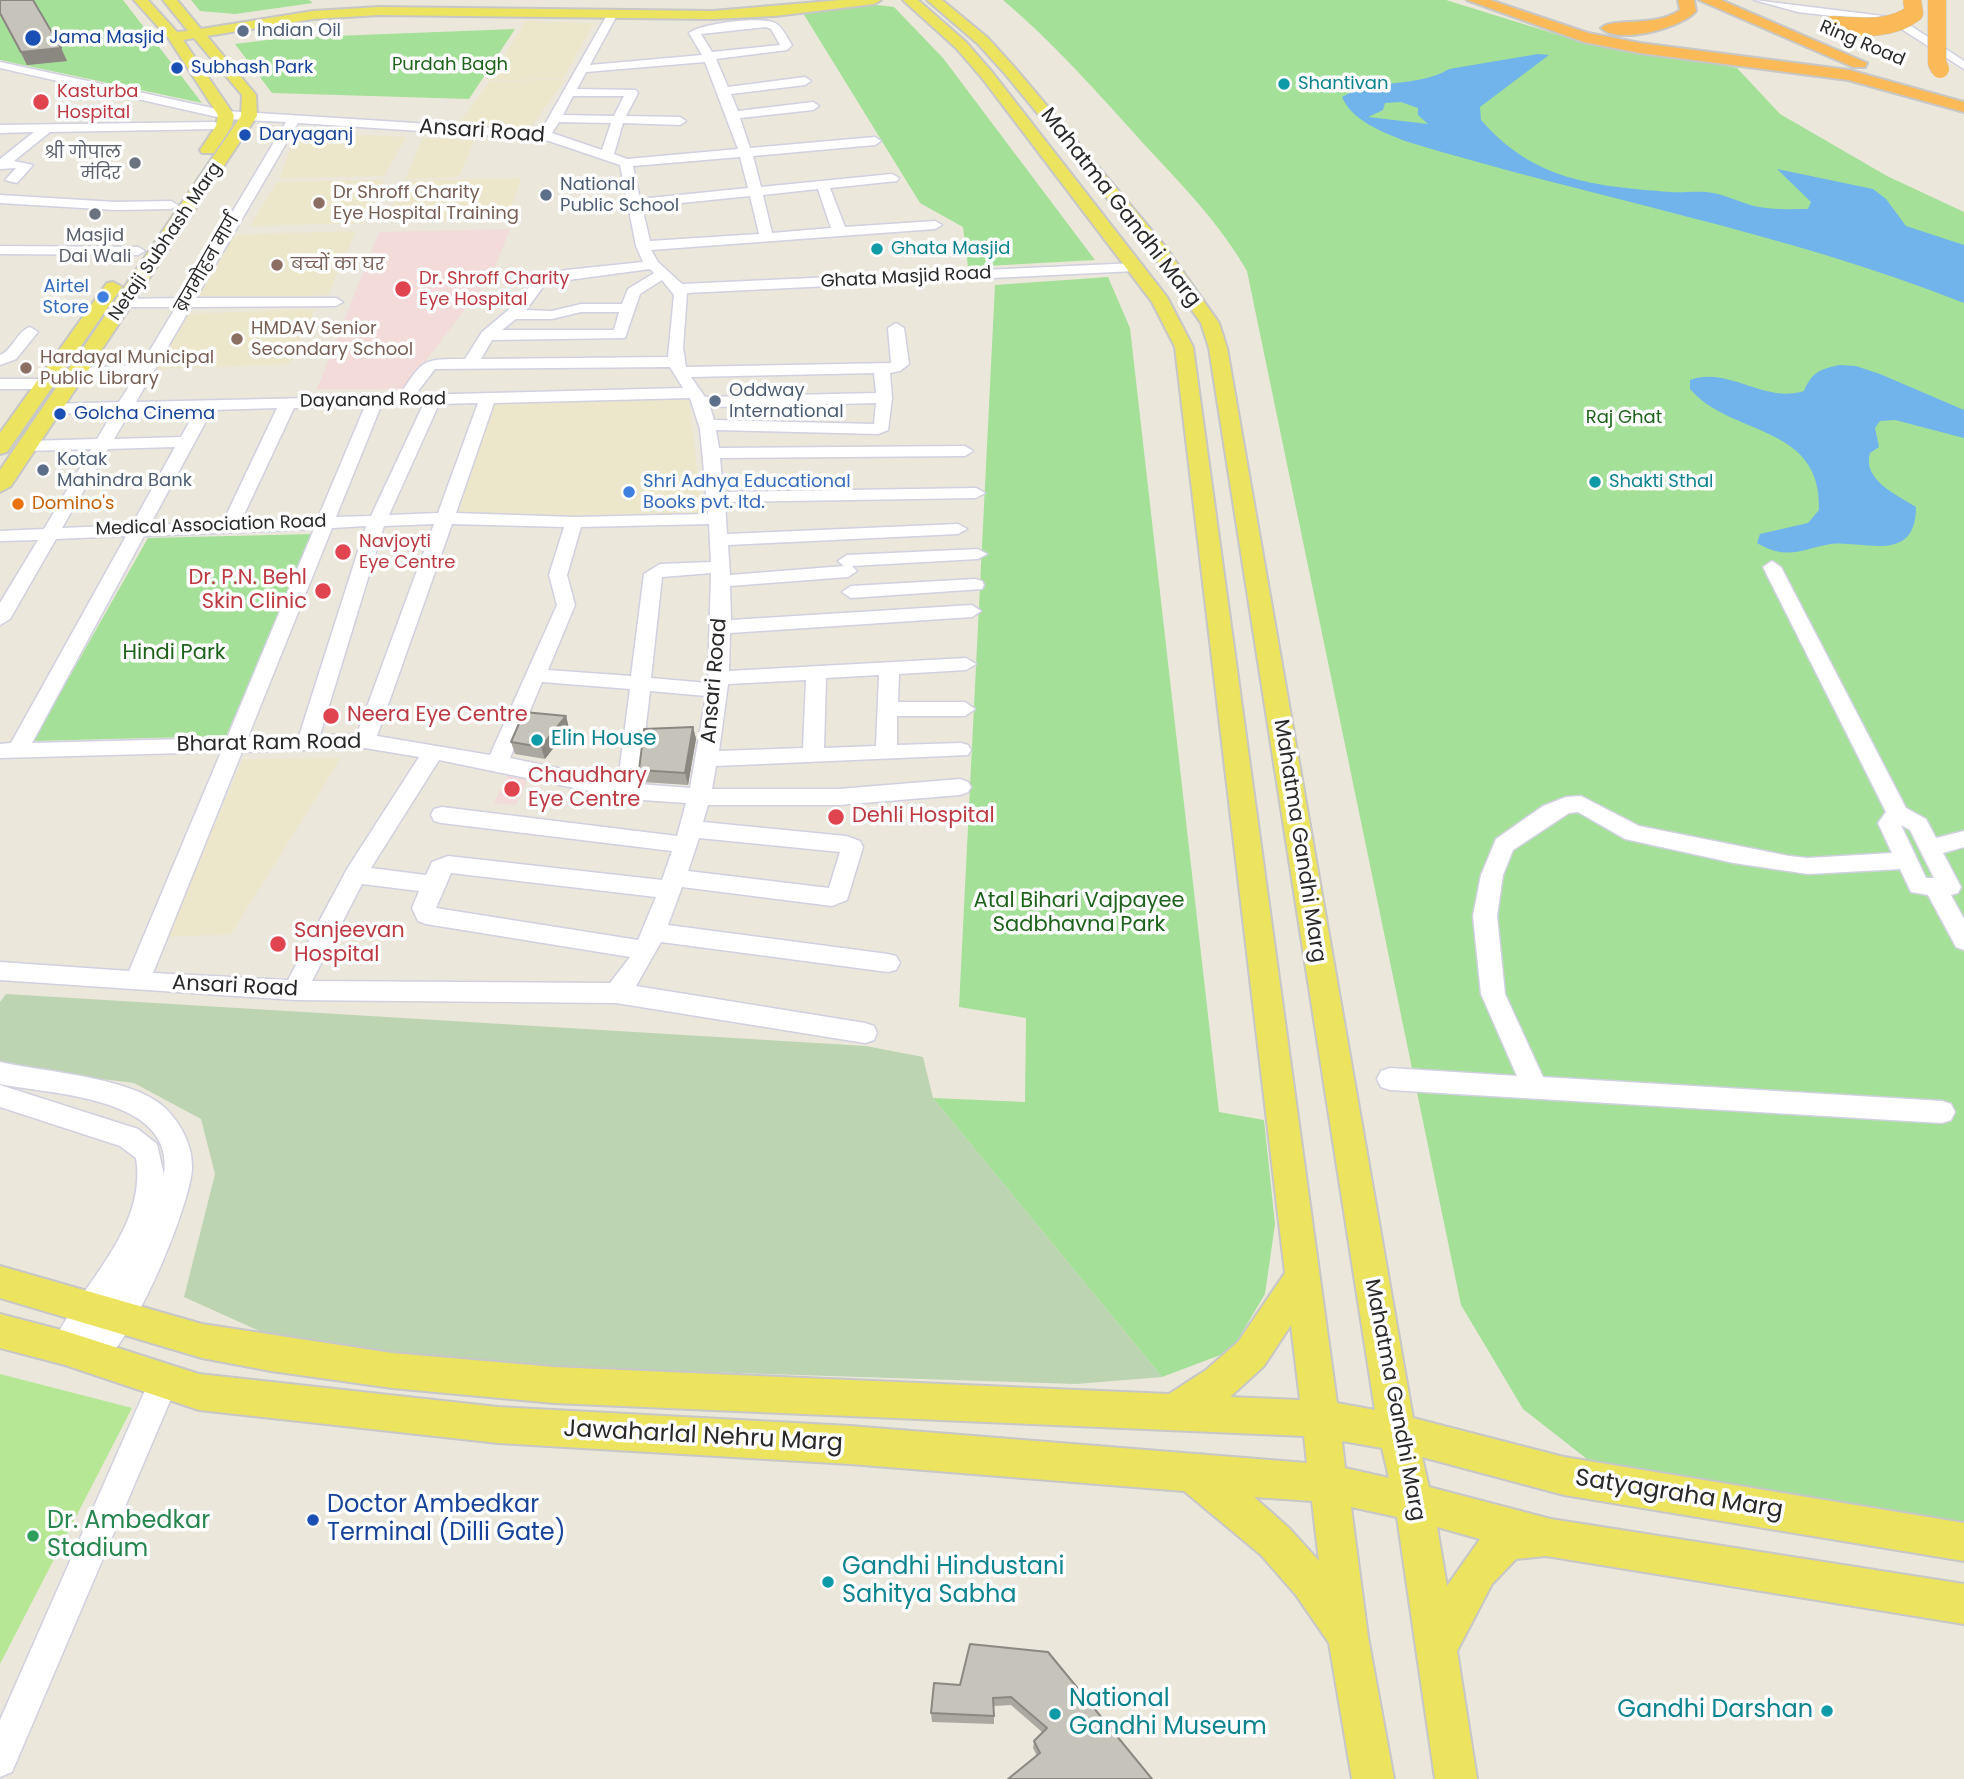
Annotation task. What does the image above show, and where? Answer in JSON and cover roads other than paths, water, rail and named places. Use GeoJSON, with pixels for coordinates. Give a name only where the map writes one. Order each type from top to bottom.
{"type":"FeatureCollection","features":[{"type":"Feature","properties":{"kind":"highway"},"geometry":{"type":"LineString","coordinates":[[1475,0],[1584,37],[1640,48],[1958,91],[1937,0]]}},
{"type":"Feature","properties":{"kind":"highway"},"geometry":{"type":"LineString","coordinates":[[1518,0],[1531,10],[1565,22],[1622,29],[1670,23],[1688,11],[1687,1]]}},
{"type":"Feature","properties":{"kind":"highway","name":"Ring Road"},"geometry":{"type":"LineString","coordinates":[[1707,0],[1958,91]]}},
{"type":"Feature","properties":{"kind":"highway","name":"Ring Road"},"geometry":{"type":"LineString","coordinates":[[1730,0],[1763,7],[1873,59]]}},
{"type":"Feature","properties":{"kind":"highway"},"geometry":{"type":"LineString","coordinates":[[1763,7],[1832,25],[1870,26],[1899,22],[1914,13],[1912,0]]}},
{"type":"Feature","properties":{"kind":"highway","name":"Ring Road"},"geometry":{"type":"LineString","coordinates":[[1907,74],[1958,91]]}},
{"type":"Feature","properties":{"kind":"main road"},"geometry":{"type":"LineString","coordinates":[[141,0],[171,34],[220,120]]}},
{"type":"Feature","properties":{"kind":"main road"},"geometry":{"type":"LineString","coordinates":[[170,0],[249,95],[249,116]]}},
{"type":"Feature","properties":{"kind":"main road"},"geometry":{"type":"LineString","coordinates":[[171,34],[320,7],[369,5],[714,8],[815,0]]}},
{"type":"Feature","properties":{"kind":"main road"},"geometry":{"type":"LineString","coordinates":[[194,30],[313,15],[379,11],[611,15],[775,12],[868,1],[914,2]]}},
{"type":"Feature","properties":{"kind":"main road","name":"Mahatma Gandhi Marg"},"geometry":{"type":"LineString","coordinates":[[914,2],[968,29],[994,53],[1158,248],[1210,323],[1218,348],[1397,1433],[1414,1502],[1456,1779]]}},
{"type":"Feature","properties":{"kind":"main road","name":"Mahatma Gandhi Marg"},"geometry":{"type":"LineString","coordinates":[[914,2],[961,45],[987,75],[1161,301],[1184,347],[1348,1637],[1373,1779]]}},
{"type":"Feature","properties":{"kind":"main road","name":"Netaji Subhash Marg"},"geometry":{"type":"LineString","coordinates":[[0,486],[249,116]]}},
{"type":"Feature","properties":{"kind":"main road","name":"Netaji Subhash Marg"},"geometry":{"type":"LineString","coordinates":[[0,448],[224,126],[220,120]]}},
{"type":"Feature","properties":{"kind":"main road"},"geometry":{"type":"LineString","coordinates":[[1176,1411],[1219,1383],[1251,1354],[1302,1277]]}},
{"type":"Feature","properties":{"kind":"main road","name":"Jawaharlal Nehru Marg"},"geometry":{"type":"LineString","coordinates":[[0,1282],[104,1315],[230,1347],[452,1378],[568,1386],[1322,1419],[1397,1433]]}},
{"type":"Feature","properties":{"kind":"main road","name":"Jawaharlal Nehru Marg"},"geometry":{"type":"LineString","coordinates":[[0,1331],[79,1352],[199,1392],[498,1425],[850,1445],[1187,1470],[1330,1484],[1414,1502]]}},
{"type":"Feature","properties":{"kind":"main road","name":"Satyagraha Marg"},"geometry":{"type":"LineString","coordinates":[[1397,1433],[1564,1476],[1964,1542]]}},
{"type":"Feature","properties":{"kind":"main road"},"geometry":{"type":"LineString","coordinates":[[1187,1470],[1238,1506],[1277,1541],[1315,1584],[1348,1637]]}},
{"type":"Feature","properties":{"kind":"main road"},"geometry":{"type":"LineString","coordinates":[[1414,1502],[1551,1538],[1964,1604]]}},
{"type":"Feature","properties":{"kind":"main road"},"geometry":{"type":"LineString","coordinates":[[1438,1648],[1456,1606],[1484,1563],[1510,1541],[1551,1538]]}},
{"type":"Feature","properties":{"kind":"street"},"geometry":{"type":"LineString","coordinates":[[1763,7],[1895,20],[1964,66]]}},
{"type":"Feature","properties":{"kind":"street"},"geometry":{"type":"LineString","coordinates":[[549,126],[611,15]]}},
{"type":"Feature","properties":{"kind":"street"},"geometry":{"type":"LineString","coordinates":[[583,69],[708,53],[781,37]]}},
{"type":"Feature","properties":{"kind":"street"},"geometry":{"type":"LineString","coordinates":[[708,53],[734,115],[757,193],[767,240]]}},
{"type":"Feature","properties":{"kind":"street"},"geometry":{"type":"LineString","coordinates":[[0,65],[203,111],[220,120]]}},
{"type":"Feature","properties":{"kind":"street"},"geometry":{"type":"LineString","coordinates":[[724,91],[805,81]]}},
{"type":"Feature","properties":{"kind":"street"},"geometry":{"type":"LineString","coordinates":[[569,92],[632,93],[618,118],[607,155]]}},
{"type":"Feature","properties":{"kind":"street"},"geometry":{"type":"LineString","coordinates":[[734,115],[813,106]]}},
{"type":"Feature","properties":{"kind":"street"},"geometry":{"type":"LineString","coordinates":[[77,114],[203,111]]}},
{"type":"Feature","properties":{"kind":"street","name":"Ansari Road"},"geometry":{"type":"LineString","coordinates":[[220,120],[249,116],[293,121],[549,126],[625,163]]}},
{"type":"Feature","properties":{"kind":"street"},"geometry":{"type":"LineString","coordinates":[[549,126],[618,118],[680,121]]}},
{"type":"Feature","properties":{"kind":"street"},"geometry":{"type":"LineString","coordinates":[[0,129],[220,120]]}},
{"type":"Feature","properties":{"kind":"street","name":"ब्रजमोहन मार्ग"},"geometry":{"type":"LineString","coordinates":[[0,619],[293,121]]}},
{"type":"Feature","properties":{"kind":"street"},"geometry":{"type":"LineString","coordinates":[[1,160],[18,151],[46,129]]}},
{"type":"Feature","properties":{"kind":"street"},"geometry":{"type":"LineString","coordinates":[[678,367],[681,302],[678,289],[657,270],[643,246],[625,163],[810,144],[875,141]]}},
{"type":"Feature","properties":{"kind":"street"},"geometry":{"type":"LineString","coordinates":[[810,144],[819,161]]}},
{"type":"Feature","properties":{"kind":"street"},"geometry":{"type":"LineString","coordinates":[[1,160],[27,165],[6,179]]}},
{"type":"Feature","properties":{"kind":"street"},"geometry":{"type":"LineString","coordinates":[[633,204],[892,178]]}},
{"type":"Feature","properties":{"kind":"street"},"geometry":{"type":"LineString","coordinates":[[6,179],[32,180]]}},
{"type":"Feature","properties":{"kind":"street"},"geometry":{"type":"LineString","coordinates":[[823,186],[839,230]]}},
{"type":"Feature","properties":{"kind":"street"},"geometry":{"type":"LineString","coordinates":[[0,199],[116,206],[170,205]]}},
{"type":"Feature","properties":{"kind":"street"},"geometry":{"type":"LineString","coordinates":[[643,246],[767,240],[839,230],[935,225]]}},
{"type":"Feature","properties":{"kind":"street"},"geometry":{"type":"LineString","coordinates":[[0,241],[17,248]]}},
{"type":"Feature","properties":{"kind":"street"},"geometry":{"type":"LineString","coordinates":[[0,250],[17,248],[138,251]]}},
{"type":"Feature","properties":{"kind":"street","name":"Ghata Masjid Road"},"geometry":{"type":"LineString","coordinates":[[678,289],[1135,267]]}},
{"type":"Feature","properties":{"kind":"street"},"geometry":{"type":"LineString","coordinates":[[487,335],[620,335],[633,292],[657,270]]}},
{"type":"Feature","properties":{"kind":"street"},"geometry":{"type":"LineString","coordinates":[[471,363],[487,335],[512,314],[545,278],[657,270]]}},
{"type":"Feature","properties":{"kind":"street"},"geometry":{"type":"LineString","coordinates":[[125,303],[336,302]]}},
{"type":"Feature","properties":{"kind":"street"},"geometry":{"type":"LineString","coordinates":[[512,314],[552,315],[581,308],[629,309]]}},
{"type":"Feature","properties":{"kind":"street"},"geometry":{"type":"LineString","coordinates":[[404,400],[428,365],[471,363],[882,369],[901,364],[896,328]]}},
{"type":"Feature","properties":{"kind":"street"},"geometry":{"type":"LineString","coordinates":[[0,360],[11,356],[30,332]]}},
{"type":"Feature","properties":{"kind":"street","name":"Ansari Road"},"geometry":{"type":"LineString","coordinates":[[0,971],[137,982],[295,990],[616,993],[649,941],[689,837],[702,797],[719,684],[721,574],[711,453],[697,397],[678,367]]}},
{"type":"Feature","properties":{"kind":"street"},"geometry":{"type":"LineString","coordinates":[[705,425],[882,428],[882,369]]}},
{"type":"Feature","properties":{"kind":"street"},"geometry":{"type":"LineString","coordinates":[[78,373],[146,370]]}},
{"type":"Feature","properties":{"kind":"street"},"geometry":{"type":"LineString","coordinates":[[0,384],[45,384]]}},
{"type":"Feature","properties":{"kind":"street"},"geometry":{"type":"LineString","coordinates":[[697,397],[884,398]]}},
{"type":"Feature","properties":{"kind":"street","name":"Dayanand Road"},"geometry":{"type":"LineString","coordinates":[[53,409],[488,398],[697,397]]}},
{"type":"Feature","properties":{"kind":"street"},"geometry":{"type":"LineString","coordinates":[[365,741],[488,398]]}},
{"type":"Feature","properties":{"kind":"street"},"geometry":{"type":"LineString","coordinates":[[307,742],[377,521],[433,400]]}},
{"type":"Feature","properties":{"kind":"street"},"geometry":{"type":"LineString","coordinates":[[137,982],[375,401]]}},
{"type":"Feature","properties":{"kind":"street"},"geometry":{"type":"LineString","coordinates":[[231,524],[288,403]]}},
{"type":"Feature","properties":{"kind":"street"},"geometry":{"type":"LineString","coordinates":[[9,751],[141,529],[206,405]]}},
{"type":"Feature","properties":{"kind":"street"},"geometry":{"type":"LineString","coordinates":[[28,446],[186,442]]}},
{"type":"Feature","properties":{"kind":"street"},"geometry":{"type":"LineString","coordinates":[[711,453],[965,451]]}},
{"type":"Feature","properties":{"kind":"street"},"geometry":{"type":"LineString","coordinates":[[716,497],[976,493]]}},
{"type":"Feature","properties":{"kind":"street","name":"Medical Association Road"},"geometry":{"type":"LineString","coordinates":[[0,536],[231,524],[444,518],[575,522],[716,519]]}},
{"type":"Feature","properties":{"kind":"street"},"geometry":{"type":"LineString","coordinates":[[497,763],[566,605],[558,575],[575,522]]}},
{"type":"Feature","properties":{"kind":"street"},"geometry":{"type":"LineString","coordinates":[[719,540],[958,529]]}},
{"type":"Feature","properties":{"kind":"street"},"geometry":{"type":"LineString","coordinates":[[841,533],[854,618]]}},
{"type":"Feature","properties":{"kind":"street"},"geometry":{"type":"LineString","coordinates":[[628,791],[653,574],[660,570],[721,574],[978,554]]}},
{"type":"Feature","properties":{"kind":"street"},"geometry":{"type":"LineString","coordinates":[[1772,567],[1898,813],[1918,825],[1950,887],[1919,886],[1889,823],[1898,813]]}},
{"type":"Feature","properties":{"kind":"street"},"geometry":{"type":"LineString","coordinates":[[851,592],[975,584]]}},
{"type":"Feature","properties":{"kind":"street"},"geometry":{"type":"LineString","coordinates":[[722,627],[971,611]]}},
{"type":"Feature","properties":{"kind":"street"},"geometry":{"type":"LineString","coordinates":[[535,675],[641,686],[719,684],[816,671],[966,664]]}},
{"type":"Feature","properties":{"kind":"street"},"geometry":{"type":"LineString","coordinates":[[887,751],[889,668]]}},
{"type":"Feature","properties":{"kind":"street"},"geometry":{"type":"LineString","coordinates":[[813,754],[816,671]]}},
{"type":"Feature","properties":{"kind":"street"},"geometry":{"type":"LineString","coordinates":[[887,709],[965,709]]}},
{"type":"Feature","properties":{"kind":"street","name":"Bharat Ram Road"},"geometry":{"type":"LineString","coordinates":[[9,751],[365,741],[497,763],[628,791],[702,797],[839,797],[960,787]]}},
{"type":"Feature","properties":{"kind":"street"},"geometry":{"type":"LineString","coordinates":[[708,759],[961,750]]}},
{"type":"Feature","properties":{"kind":"street"},"geometry":{"type":"LineString","coordinates":[[295,990],[355,875],[432,754]]}},
{"type":"Feature","properties":{"kind":"street"},"geometry":{"type":"LineString","coordinates":[[1534,1086],[1493,994],[1485,916],[1492,875],[1504,845],[1551,812],[1566,805],[1581,804],[1633,833],[1789,864],[1808,866],[1907,860]]}},
{"type":"Feature","properties":{"kind":"street"},"geometry":{"type":"LineString","coordinates":[[442,815],[689,837],[846,844],[852,847],[839,894],[832,897],[457,864],[440,868],[424,908],[426,915],[649,941],[888,963]]}},
{"type":"Feature","properties":{"kind":"street"},"geometry":{"type":"LineString","coordinates":[[1930,848],[1964,839]]}},
{"type":"Feature","properties":{"kind":"street"},"geometry":{"type":"LineString","coordinates":[[355,875],[432,884]]}},
{"type":"Feature","properties":{"kind":"street"},"geometry":{"type":"LineString","coordinates":[[1935,886],[1964,942]]}},
{"type":"Feature","properties":{"kind":"street"},"geometry":{"type":"LineString","coordinates":[[616,993],[865,1032]]}},
{"type":"Feature","properties":{"kind":"street"},"geometry":{"type":"LineString","coordinates":[[0,1073],[125,1101],[152,1113],[167,1125],[176,1144],[179,1165],[173,1205],[142,1275],[104,1315],[79,1352]]}},
{"type":"Feature","properties":{"kind":"street"},"geometry":{"type":"LineString","coordinates":[[1390,1079],[1930,1111]]}},
{"type":"Feature","properties":{"kind":"street"},"geometry":{"type":"LineString","coordinates":[[0,1096],[129,1137],[148,1153],[151,1175],[145,1205],[104,1315]]}},
{"type":"Feature","properties":{"kind":"street"},"geometry":{"type":"LineString","coordinates":[[0,1759],[164,1380]]}},
{"type":"Feature","properties":{"kind":"water"},"geometry":{"type":"Polygon","coordinates":[[[1538,54],[1549,55],[1480,107],[1481,120],[1522,156],[1567,177],[1616,187],[1708,192],[1753,206],[1777,209],[1808,209],[1811,202],[1777,169],[1873,189],[1886,199],[1906,226],[1964,245],[1964,303],[1826,255],[1757,235],[1405,141],[1361,119],[1353,113],[1342,97],[1368,87],[1424,79],[1449,69],[1538,54]],[[1401,102],[1385,103],[1383,110],[1368,117],[1428,124],[1418,115],[1418,108],[1401,102]]]}},
{"type":"Feature","properties":{"kind":"water"},"geometry":{"type":"Polygon","coordinates":[[[1840,365],[1856,366],[1880,374],[1964,410],[1964,438],[1895,420],[1880,421],[1875,428],[1879,447],[1870,453],[1871,471],[1883,486],[1916,507],[1914,525],[1907,537],[1898,543],[1886,546],[1831,544],[1786,553],[1768,548],[1757,543],[1760,534],[1808,523],[1819,510],[1816,482],[1806,461],[1790,446],[1707,404],[1690,389],[1690,380],[1719,378],[1761,390],[1789,394],[1804,391],[1817,372],[1840,365]]]}},
{"type":"Feature","properties":{"kind":"place","name":"Indian Oil"},"geometry":{"type":"Point","coordinates":[243,31]}},
{"type":"Feature","properties":{"kind":"place","name":"Jama Masjid"},"geometry":{"type":"Point","coordinates":[33,38]}},
{"type":"Feature","properties":{"kind":"place","name":"Subhash Park"},"geometry":{"type":"Point","coordinates":[177,68]}},
{"type":"Feature","properties":{"kind":"place","name":"Shantivan"},"geometry":{"type":"Point","coordinates":[1284,84]}},
{"type":"Feature","properties":{"kind":"place","name":"Kasturba Hospital"},"geometry":{"type":"Point","coordinates":[41,102]}},
{"type":"Feature","properties":{"kind":"place","name":"Daryaganj"},"geometry":{"type":"Point","coordinates":[245,135]}},
{"type":"Feature","properties":{"kind":"place","name":"श्री गोपाल मंदिर"},"geometry":{"type":"Point","coordinates":[135,163]}},
{"type":"Feature","properties":{"kind":"place","name":"National Public School"},"geometry":{"type":"Point","coordinates":[546,195]}},
{"type":"Feature","properties":{"kind":"place","name":"Dr Shroff Charity Eye Hospital Training"},"geometry":{"type":"Point","coordinates":[319,203]}},
{"type":"Feature","properties":{"kind":"place","name":"Masjid Dai Wali"},"geometry":{"type":"Point","coordinates":[95,214]}},
{"type":"Feature","properties":{"kind":"place","name":"Ghata Masjid"},"geometry":{"type":"Point","coordinates":[877,249]}},
{"type":"Feature","properties":{"kind":"place","name":"बच्चों का घर"},"geometry":{"type":"Point","coordinates":[277,265]}},
{"type":"Feature","properties":{"kind":"place","name":"Dr. Shroff Charity Eye Hospital"},"geometry":{"type":"Point","coordinates":[403,289]}},
{"type":"Feature","properties":{"kind":"place","name":"Airtel Store"},"geometry":{"type":"Point","coordinates":[103,297]}},
{"type":"Feature","properties":{"kind":"place","name":"HMDAV Senior Secondary School"},"geometry":{"type":"Point","coordinates":[237,339]}},
{"type":"Feature","properties":{"kind":"place","name":"Hardayal Municipal Public Library"},"geometry":{"type":"Point","coordinates":[26,368]}},
{"type":"Feature","properties":{"kind":"place","name":"Oddway International"},"geometry":{"type":"Point","coordinates":[715,401]}},
{"type":"Feature","properties":{"kind":"place","name":"Golcha Cinema"},"geometry":{"type":"Point","coordinates":[60,414]}},
{"type":"Feature","properties":{"kind":"place","name":"Kotak Mahindra Bank"},"geometry":{"type":"Point","coordinates":[43,470]}},
{"type":"Feature","properties":{"kind":"place","name":"Shakti Sthal"},"geometry":{"type":"Point","coordinates":[1595,482]}},
{"type":"Feature","properties":{"kind":"place","name":"Shri Adhya Educational Books pvt. ltd."},"geometry":{"type":"Point","coordinates":[629,492]}},
{"type":"Feature","properties":{"kind":"place","name":"Domino's"},"geometry":{"type":"Point","coordinates":[18,504]}},
{"type":"Feature","properties":{"kind":"place","name":"Navjoyti Eye Centre"},"geometry":{"type":"Point","coordinates":[343,552]}},
{"type":"Feature","properties":{"kind":"place","name":"Dr. P.N. Behl Skin Clinic"},"geometry":{"type":"Point","coordinates":[323,591]}},
{"type":"Feature","properties":{"kind":"place","name":"Neera Eye Centre"},"geometry":{"type":"Point","coordinates":[331,716]}},
{"type":"Feature","properties":{"kind":"place","name":"Elin House"},"geometry":{"type":"Point","coordinates":[537,740]}},
{"type":"Feature","properties":{"kind":"place","name":"Chaudhary Eye Centre"},"geometry":{"type":"Point","coordinates":[512,789]}},
{"type":"Feature","properties":{"kind":"place","name":"Dehli Hospital"},"geometry":{"type":"Point","coordinates":[836,817]}},
{"type":"Feature","properties":{"kind":"place","name":"Sanjeevan Hospital"},"geometry":{"type":"Point","coordinates":[278,944]}},
{"type":"Feature","properties":{"kind":"place","name":"Doctor Ambedkar Terminal (Dilli Gate)"},"geometry":{"type":"Point","coordinates":[313,1520]}},
{"type":"Feature","properties":{"kind":"place","name":"Dr. Ambedkar Stadium"},"geometry":{"type":"Point","coordinates":[33,1536]}},
{"type":"Feature","properties":{"kind":"place","name":"Gandhi Hindustani Sahitya Sabha"},"geometry":{"type":"Point","coordinates":[828,1582]}},
{"type":"Feature","properties":{"kind":"place","name":"Gandhi Darshan"},"geometry":{"type":"Point","coordinates":[1827,1711]}},
{"type":"Feature","properties":{"kind":"place","name":"National Gandhi Museum"},"geometry":{"type":"Point","coordinates":[1055,1714]}},
{"type":"Feature","properties":{"kind":"park label","name":"Purdah Bagh"},"geometry":{"type":"Point","coordinates":[450,65]}},
{"type":"Feature","properties":{"kind":"park label","name":"Raj Ghat"},"geometry":{"type":"Point","coordinates":[1624,418]}},
{"type":"Feature","properties":{"kind":"park label","name":"Hindi Park"},"geometry":{"type":"Point","coordinates":[174,654]}},
{"type":"Feature","properties":{"kind":"park label","name":"Atal Bihari Vajpayee Sadbhavna Park"},"geometry":{"type":"Point","coordinates":[1079,914]}}]}
